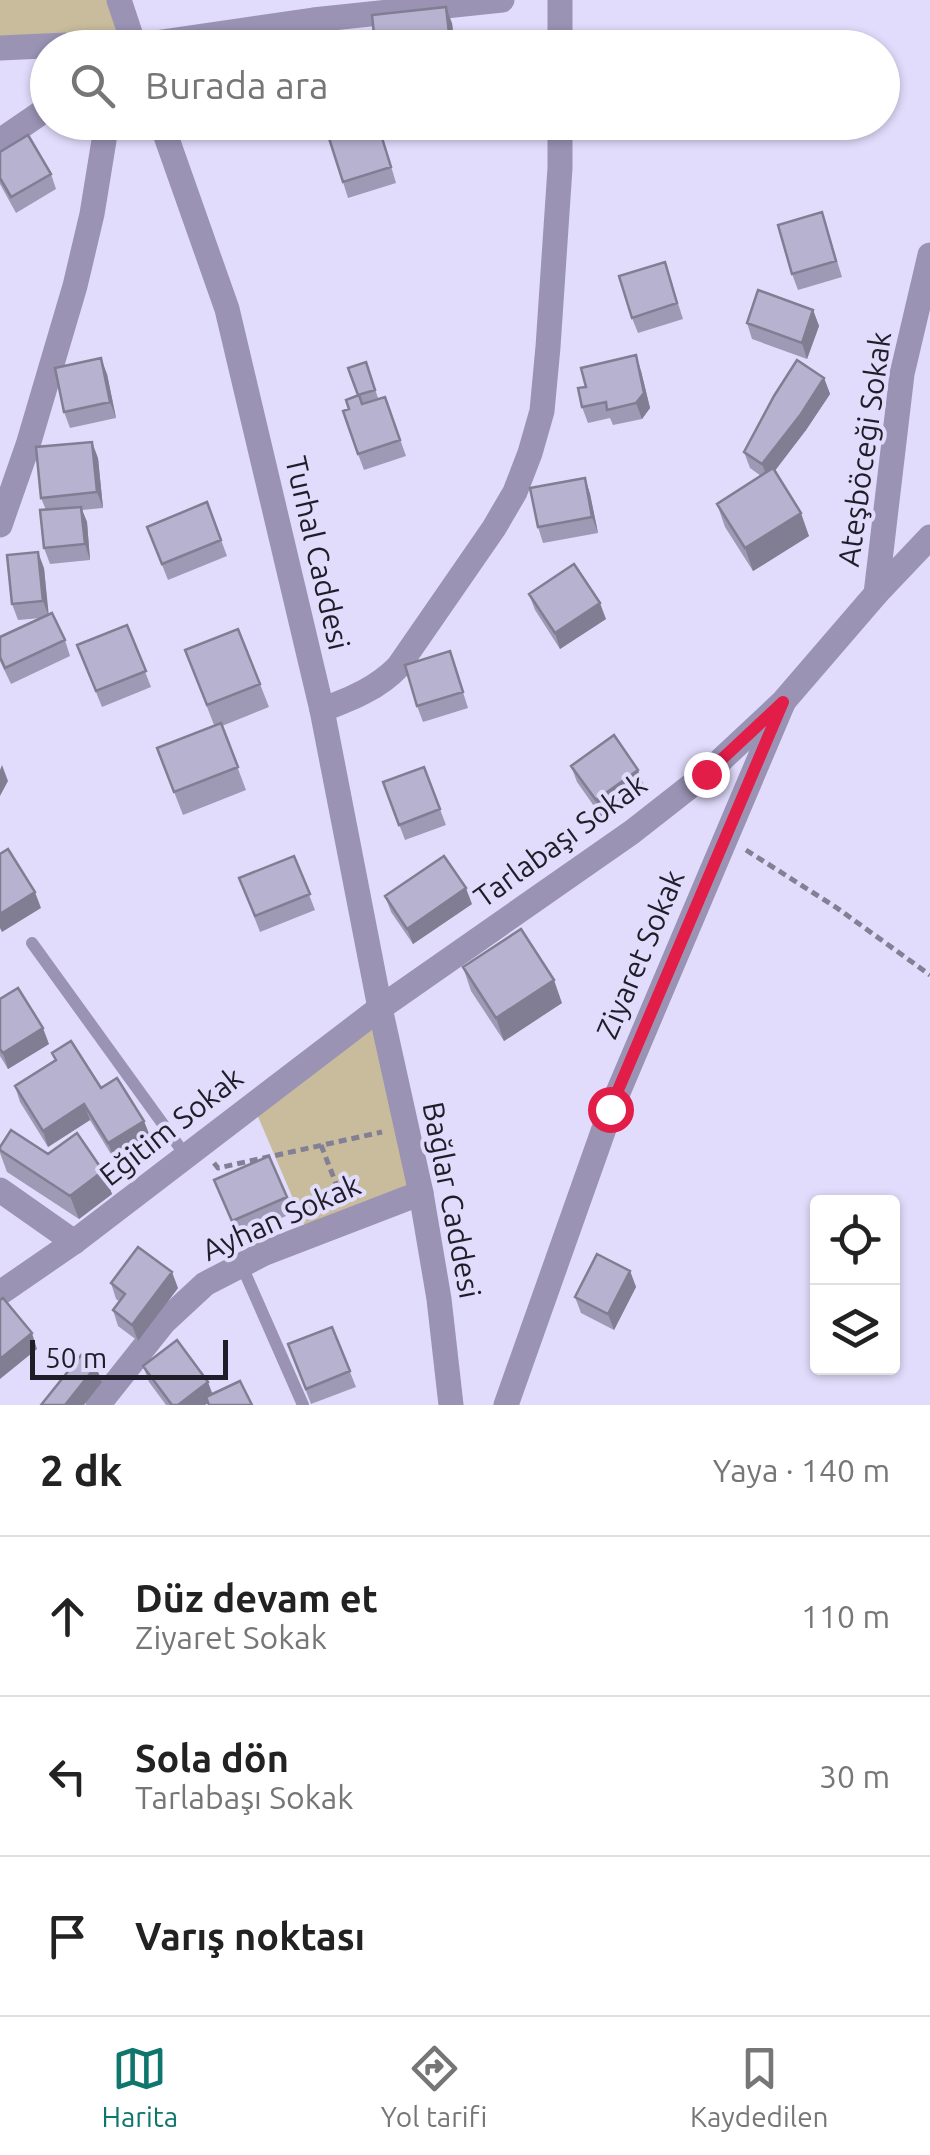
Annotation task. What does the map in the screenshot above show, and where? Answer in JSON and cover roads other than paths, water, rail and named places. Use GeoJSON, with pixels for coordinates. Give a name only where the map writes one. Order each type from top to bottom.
{"type":"FeatureCollection","features":[{"type":"Feature","properties":{"kind":"street"},"geometry":{"type":"LineString","coordinates":[[119,0],[129,30]]}},
{"type":"Feature","properties":{"kind":"street"},"geometry":{"type":"LineString","coordinates":[[247,30],[502,0]]}},
{"type":"Feature","properties":{"kind":"street"},"geometry":{"type":"LineString","coordinates":[[560,0],[560,30]]}},
{"type":"Feature","properties":{"kind":"street"},"geometry":{"type":"LineString","coordinates":[[0,48],[30,46]]}},
{"type":"Feature","properties":{"kind":"street"},"geometry":{"type":"LineString","coordinates":[[0,140],[30,120]]}},
{"type":"Feature","properties":{"kind":"street"},"geometry":{"type":"LineString","coordinates":[[0,525],[33,430],[75,286],[104,140]]}},
{"type":"Feature","properties":{"kind":"street","name":"Turhal Caddesi"},"geometry":{"type":"LineString","coordinates":[[167,140],[227,310],[322,710],[380,1008]]}},
{"type":"Feature","properties":{"kind":"street"},"geometry":{"type":"LineString","coordinates":[[322,710],[372,688],[398,667],[494,528],[520,479],[542,411],[560,140]]}},
{"type":"Feature","properties":{"kind":"street","name":"Ateşböceği Sokak"},"geometry":{"type":"LineString","coordinates":[[876,594],[902,374],[930,255]]}},
{"type":"Feature","properties":{"kind":"street","name":"Tarlabaşı Sokak"},"geometry":{"type":"LineString","coordinates":[[380,1008],[632,832],[706,774],[783,702],[930,537]]}},
{"type":"Feature","properties":{"kind":"street","name":"Ziyaret Sokak"},"geometry":{"type":"LineString","coordinates":[[506,1405],[610,1109],[783,702]]}},
{"type":"Feature","properties":{"kind":"street","name":"Bağlar Caddesi"},"geometry":{"type":"LineString","coordinates":[[380,1008],[440,1299],[451,1405]]}},
{"type":"Feature","properties":{"kind":"street","name":"Eğitim Sokak"},"geometry":{"type":"LineString","coordinates":[[0,1293],[74,1242],[380,1008]]}},
{"type":"Feature","properties":{"kind":"street"},"geometry":{"type":"LineString","coordinates":[[0,1190],[74,1242]]}},
{"type":"Feature","properties":{"kind":"street","name":"Ayhan Sokak"},"geometry":{"type":"LineString","coordinates":[[98,1405],[164,1322],[204,1284],[241,1264],[421,1193]]}},
{"type":"Feature","properties":{"kind":"lane"},"geometry":{"type":"LineString","coordinates":[[32,943],[194,1150]]}},
{"type":"Feature","properties":{"kind":"lane"},"geometry":{"type":"LineString","coordinates":[[241,1264],[303,1405]]}}]}
